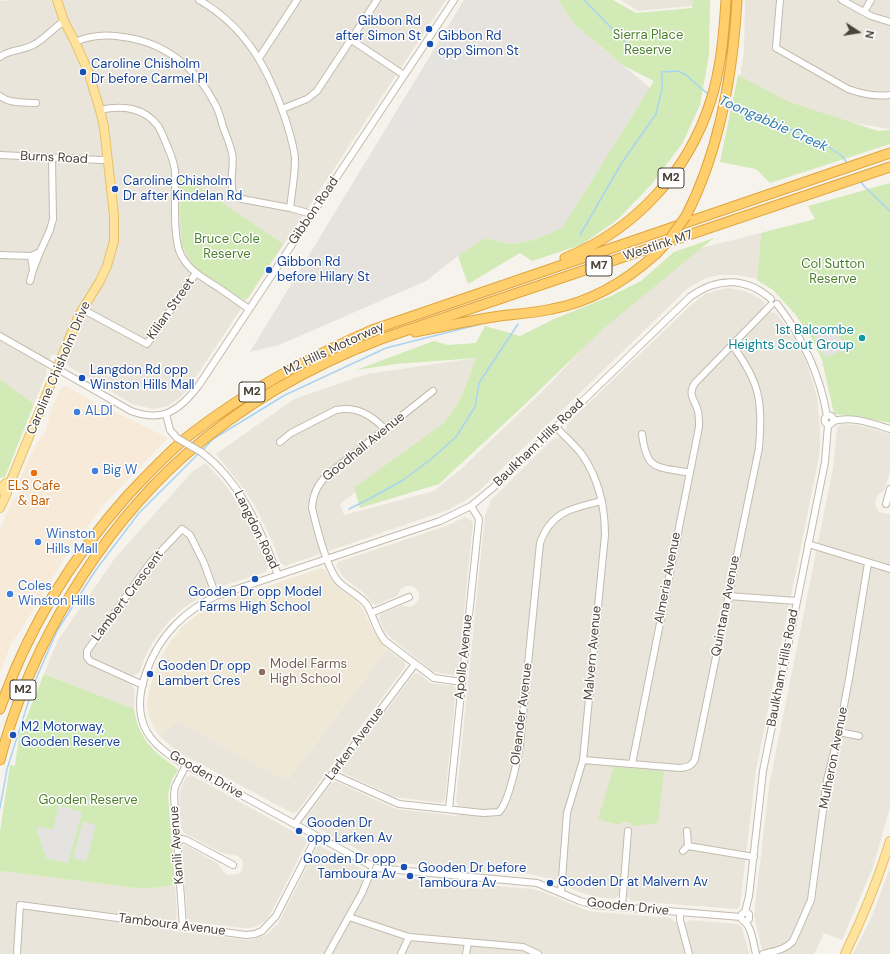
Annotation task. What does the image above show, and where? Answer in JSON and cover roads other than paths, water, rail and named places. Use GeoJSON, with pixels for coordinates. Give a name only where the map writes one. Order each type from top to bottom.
{"type":"FeatureCollection","features":[{"type":"Feature","properties":{"kind":"highway","name":"M2"},"geometry":{"type":"LineString","coordinates":[[538,273],[551,264],[599,241],[636,216],[672,177],[694,142],[711,100],[718,74],[726,0]]}},
{"type":"Feature","properties":{"kind":"highway","name":"M2"},"geometry":{"type":"LineString","coordinates":[[381,340],[465,322],[552,309],[568,305],[595,296],[614,286],[634,273],[656,254],[669,240],[686,216],[703,179],[718,127],[728,80],[733,52],[738,0]]}},
{"type":"Feature","properties":{"kind":"highway","name":"Westlink M7"},"geometry":{"type":"LineString","coordinates":[[538,273],[890,153]]}},
{"type":"Feature","properties":{"kind":"highway","name":"Westlink M7"},"geometry":{"type":"LineString","coordinates":[[381,340],[890,167]]}},
{"type":"Feature","properties":{"kind":"highway","name":"M2 Hills Motorway"},"geometry":{"type":"LineString","coordinates":[[0,709],[27,644],[54,593],[71,567],[107,519],[142,480],[190,435],[239,400],[280,374],[319,353],[372,330],[538,273]]}},
{"type":"Feature","properties":{"kind":"highway","name":"M2 Hills Motorway"},"geometry":{"type":"LineString","coordinates":[[0,760],[10,724],[24,689],[40,652],[55,623],[100,551],[142,500],[185,456],[255,403],[327,362],[381,340]]}},
{"type":"Feature","properties":{"kind":"main road","name":"Caroline Chisholm Drive"},"geometry":{"type":"LineString","coordinates":[[0,508],[5,487],[82,309],[104,273],[114,241],[114,215],[108,159],[100,110],[89,75],[64,21],[57,0]]}},
{"type":"Feature","properties":{"kind":"main road"},"geometry":{"type":"LineString","coordinates":[[845,954],[872,896],[890,841]]}},
{"type":"Feature","properties":{"kind":"street"},"geometry":{"type":"LineString","coordinates":[[199,0],[209,6],[236,29],[259,58],[273,84],[293,144],[295,159],[290,208]]}},
{"type":"Feature","properties":{"kind":"street"},"geometry":{"type":"LineString","coordinates":[[259,58],[297,0]]}},
{"type":"Feature","properties":{"kind":"street"},"geometry":{"type":"LineString","coordinates":[[282,109],[307,99],[317,91],[377,0]]}},
{"type":"Feature","properties":{"kind":"street","name":"Gibbon Road"},"geometry":{"type":"LineString","coordinates":[[166,414],[178,408],[193,393],[454,0]]}},
{"type":"Feature","properties":{"kind":"street"},"geometry":{"type":"LineString","coordinates":[[780,0],[776,48],[848,89],[873,95],[890,95]]}},
{"type":"Feature","properties":{"kind":"street"},"geometry":{"type":"LineString","coordinates":[[842,0],[879,19],[890,22]]}},
{"type":"Feature","properties":{"kind":"street"},"geometry":{"type":"LineString","coordinates":[[864,12],[871,0]]}},
{"type":"Feature","properties":{"kind":"street"},"geometry":{"type":"LineString","coordinates":[[0,57],[7,52],[26,48],[35,44],[64,21]]}},
{"type":"Feature","properties":{"kind":"street"},"geometry":{"type":"LineString","coordinates":[[75,42],[92,36],[110,35],[133,38],[158,47],[181,61],[202,82],[216,105],[232,152],[234,165],[232,188],[234,195],[242,199],[290,208],[312,214]]}},
{"type":"Feature","properties":{"kind":"street"},"geometry":{"type":"LineString","coordinates":[[350,39],[404,75]]}},
{"type":"Feature","properties":{"kind":"street"},"geometry":{"type":"LineString","coordinates":[[0,96],[13,102],[36,103]]}},
{"type":"Feature","properties":{"kind":"street"},"geometry":{"type":"LineString","coordinates":[[100,110],[118,107],[134,109],[145,114],[158,126],[175,169],[177,244],[180,254],[190,268],[196,273],[250,309]]}},
{"type":"Feature","properties":{"kind":"street","name":"Burns Road"},"geometry":{"type":"LineString","coordinates":[[0,155],[108,159]]}},
{"type":"Feature","properties":{"kind":"street"},"geometry":{"type":"LineString","coordinates":[[30,281],[40,252],[50,230],[52,220],[52,158]]}},
{"type":"Feature","properties":{"kind":"street"},"geometry":{"type":"LineString","coordinates":[[0,255],[31,256],[40,252]]}},
{"type":"Feature","properties":{"kind":"street"},"geometry":{"type":"LineString","coordinates":[[31,256],[33,270]]}},
{"type":"Feature","properties":{"kind":"street","name":"Kilian Street"},"geometry":{"type":"LineString","coordinates":[[82,309],[147,344],[196,273]]}},
{"type":"Feature","properties":{"kind":"street","name":"Baulkham Hills Road"},"geometry":{"type":"LineString","coordinates":[[278,575],[440,521],[471,506],[495,486],[556,428],[690,297],[710,285],[722,282],[740,283],[757,289],[773,303],[795,328],[809,355],[820,384],[827,416],[824,420],[826,424],[831,423],[825,462],[763,771],[749,896],[744,917]]}},
{"type":"Feature","properties":{"kind":"street"},"geometry":{"type":"LineString","coordinates":[[684,392],[691,393],[695,383],[773,303]]}},
{"type":"Feature","properties":{"kind":"street"},"geometry":{"type":"LineString","coordinates":[[0,336],[131,411],[142,415],[151,416],[166,414]]}},
{"type":"Feature","properties":{"kind":"street","name":"Quintana Avenue"},"geometry":{"type":"LineString","coordinates":[[583,760],[687,768],[692,764],[697,753],[759,448],[761,407],[755,383],[744,360],[732,345]]}},
{"type":"Feature","properties":{"kind":"street","name":"Goodhall Avenue"},"geometry":{"type":"LineString","coordinates":[[433,391],[326,476],[315,490],[312,499],[312,508],[332,571],[339,582],[360,598],[371,613],[376,626],[385,641],[434,678],[462,682]]}},
{"type":"Feature","properties":{"kind":"street","name":"Almeria Avenue"},"geometry":{"type":"LineString","coordinates":[[632,764],[699,424],[698,413],[691,393]]}},
{"type":"Feature","properties":{"kind":"street"},"geometry":{"type":"LineString","coordinates":[[280,442],[291,433],[336,410],[344,408],[354,409],[368,414],[385,429]]}},
{"type":"Feature","properties":{"kind":"street","name":"Langdon Road"},"geometry":{"type":"LineString","coordinates":[[166,414],[170,430],[177,438],[201,452],[219,466],[234,485],[261,534],[278,575]]}},
{"type":"Feature","properties":{"kind":"street"},"geometry":{"type":"LineString","coordinates":[[831,423],[840,419],[858,420],[890,429]]}},
{"type":"Feature","properties":{"kind":"street","name":"Malvern Avenue"},"geometry":{"type":"LineString","coordinates":[[556,428],[583,455],[596,479],[605,519],[605,535],[583,760],[567,813],[561,892]]}},
{"type":"Feature","properties":{"kind":"street"},"geometry":{"type":"LineString","coordinates":[[642,434],[646,454],[652,464],[659,467],[690,473]]}},
{"type":"Feature","properties":{"kind":"street"},"geometry":{"type":"LineString","coordinates":[[886,504],[890,489]]}},
{"type":"Feature","properties":{"kind":"street","name":"Oleander Avenue"},"geometry":{"type":"LineString","coordinates":[[332,774],[399,804],[493,813],[499,812],[502,809],[517,765],[520,745],[540,543],[546,529],[555,517],[573,508],[602,501]]}},
{"type":"Feature","properties":{"kind":"street","name":"Apollo Avenue"},"geometry":{"type":"LineString","coordinates":[[449,809],[479,519],[471,506]]}},
{"type":"Feature","properties":{"kind":"street","name":"Lambert Crescent"},"geometry":{"type":"LineString","coordinates":[[143,684],[90,661],[87,657],[87,651],[150,563],[182,529],[190,535],[204,563],[216,596]]}},
{"type":"Feature","properties":{"kind":"street"},"geometry":{"type":"LineString","coordinates":[[808,544],[890,569]]}},
{"type":"Feature","properties":{"kind":"street","name":"Mulheron Avenue"},"geometry":{"type":"LineString","coordinates":[[763,954],[785,949],[793,941],[811,902],[827,780],[850,679],[868,563]]}},
{"type":"Feature","properties":{"kind":"street","name":"Gooden Drive"},"geometry":{"type":"LineString","coordinates":[[278,575],[216,596],[191,611],[171,630],[162,642],[153,657],[143,684],[140,710],[148,733],[161,748],[186,766],[317,836],[372,868],[542,884],[589,904],[744,917]]}},
{"type":"Feature","properties":{"kind":"street"},"geometry":{"type":"LineString","coordinates":[[728,596],[797,601]]}},
{"type":"Feature","properties":{"kind":"street"},"geometry":{"type":"LineString","coordinates":[[371,613],[409,597]]}},
{"type":"Feature","properties":{"kind":"street","name":"Larken Avenue"},"geometry":{"type":"LineString","coordinates":[[295,824],[415,664]]}},
{"type":"Feature","properties":{"kind":"street"},"geometry":{"type":"LineString","coordinates":[[839,732],[859,736]]}},
{"type":"Feature","properties":{"kind":"street","name":"Kanili Avenue"},"geometry":{"type":"LineString","coordinates":[[184,927],[174,791],[186,766]]}},
{"type":"Feature","properties":{"kind":"street"},"geometry":{"type":"LineString","coordinates":[[622,907],[628,831]]}},
{"type":"Feature","properties":{"kind":"street"},"geometry":{"type":"LineString","coordinates":[[683,851],[688,846],[687,831]]}},
{"type":"Feature","properties":{"kind":"street","name":"Tamboura Avenue"},"geometry":{"type":"LineString","coordinates":[[17,954],[20,905],[246,935],[255,934],[262,931],[276,916],[317,836]]}},
{"type":"Feature","properties":{"kind":"street"},"geometry":{"type":"LineString","coordinates":[[177,838],[186,840],[233,865]]}},
{"type":"Feature","properties":{"kind":"street"},"geometry":{"type":"LineString","coordinates":[[688,846],[754,857]]}},
{"type":"Feature","properties":{"kind":"street"},"geometry":{"type":"LineString","coordinates":[[328,954],[349,917],[372,868]]}},
{"type":"Feature","properties":{"kind":"street"},"geometry":{"type":"LineString","coordinates":[[680,912],[680,920],[689,954]]}},
{"type":"Feature","properties":{"kind":"street"},"geometry":{"type":"LineString","coordinates":[[349,917],[409,937],[524,947],[538,954]]}},
{"type":"Feature","properties":{"kind":"street"},"geometry":{"type":"LineString","coordinates":[[744,917],[756,954]]}},
{"type":"Feature","properties":{"kind":"street"},"geometry":{"type":"LineString","coordinates":[[401,954],[409,937]]}},
{"type":"Feature","properties":{"kind":"street"},"geometry":{"type":"LineString","coordinates":[[466,954],[468,942]]}},
{"type":"Feature","properties":{"kind":"waterway","name":"Toongabbie Creek"},"geometry":{"type":"LineString","coordinates":[[584,0],[627,44]]}},
{"type":"Feature","properties":{"kind":"waterway"},"geometry":{"type":"LineString","coordinates":[[580,235],[621,164],[656,114],[662,89],[662,72],[678,71],[686,75],[709,95]]}},
{"type":"Feature","properties":{"kind":"waterway","name":"Toongabbie Creek"},"geometry":{"type":"LineString","coordinates":[[728,105],[783,126],[827,146],[842,156],[847,163]]}},
{"type":"Feature","properties":{"kind":"waterway","name":"Toongabbie Creek"},"geometry":{"type":"LineString","coordinates":[[860,181],[890,211]]}},
{"type":"Feature","properties":{"kind":"waterway"},"geometry":{"type":"LineString","coordinates":[[202,451],[213,439],[285,395],[386,348],[485,323]]}},
{"type":"Feature","properties":{"kind":"waterway"},"geometry":{"type":"LineString","coordinates":[[349,509],[403,480],[430,460],[456,437],[475,407],[479,383],[518,324]]}},
{"type":"Feature","properties":{"kind":"waterway"},"geometry":{"type":"LineString","coordinates":[[0,808],[7,769],[35,681],[57,631],[95,571],[139,513],[199,453]]}},
{"type":"Feature","properties":{"kind":"place","name":"Gibbon Rd after Simon St"},"geometry":{"type":"Point","coordinates":[429,29]}},
{"type":"Feature","properties":{"kind":"place","name":"Gibbon Rd opp Simon St"},"geometry":{"type":"Point","coordinates":[430,44]}},
{"type":"Feature","properties":{"kind":"place","name":"Caroline Chisholm Dr before Carmel Pl"},"geometry":{"type":"Point","coordinates":[83,72]}},
{"type":"Feature","properties":{"kind":"place","name":"Caroline Chisholm Dr after Kindelan Rd"},"geometry":{"type":"Point","coordinates":[115,189]}},
{"type":"Feature","properties":{"kind":"place","name":"Gibbon Rd before Hilary St"},"geometry":{"type":"Point","coordinates":[269,270]}},
{"type":"Feature","properties":{"kind":"place","name":"1st Balcombe Heights Scout Group"},"geometry":{"type":"Point","coordinates":[862,338]}},
{"type":"Feature","properties":{"kind":"place","name":"Langdon Rd opp Winston Hills Mall"},"geometry":{"type":"Point","coordinates":[82,378]}},
{"type":"Feature","properties":{"kind":"place","name":"ALDI"},"geometry":{"type":"Point","coordinates":[77,412]}},
{"type":"Feature","properties":{"kind":"place","name":"Big W"},"geometry":{"type":"Point","coordinates":[95,471]}},
{"type":"Feature","properties":{"kind":"place","name":"ELS Cafe & Bar"},"geometry":{"type":"Point","coordinates":[34,473]}},
{"type":"Feature","properties":{"kind":"place","name":"Winston Hills Mall"},"geometry":{"type":"Point","coordinates":[38,542]}},
{"type":"Feature","properties":{"kind":"place","name":"Gooden Dr opp Model Farms High School"},"geometry":{"type":"Point","coordinates":[255,579]}},
{"type":"Feature","properties":{"kind":"place","name":"Coles Winston Hills"},"geometry":{"type":"Point","coordinates":[10,594]}},
{"type":"Feature","properties":{"kind":"place","name":"Model Farms High School"},"geometry":{"type":"Point","coordinates":[262,672]}},
{"type":"Feature","properties":{"kind":"place","name":"Gooden Dr opp Lambert Cres"},"geometry":{"type":"Point","coordinates":[150,674]}},
{"type":"Feature","properties":{"kind":"place","name":"M2 Motorway, Gooden Reserve"},"geometry":{"type":"Point","coordinates":[13,735]}},
{"type":"Feature","properties":{"kind":"place","name":"Gooden Dr opp Larken Av"},"geometry":{"type":"Point","coordinates":[299,831]}},
{"type":"Feature","properties":{"kind":"place","name":"Gooden Dr opp Tamboura Av"},"geometry":{"type":"Point","coordinates":[404,867]}},
{"type":"Feature","properties":{"kind":"place","name":"Gooden Dr before Tamboura Av"},"geometry":{"type":"Point","coordinates":[410,876]}},
{"type":"Feature","properties":{"kind":"place","name":"Gooden Dr at Malvern Av"},"geometry":{"type":"Point","coordinates":[550,883]}},
{"type":"Feature","properties":{"kind":"park label","name":"Sierra Place Reserve"},"geometry":{"type":"Point","coordinates":[648,44]}},
{"type":"Feature","properties":{"kind":"park label","name":"Bruce Cole Reserve"},"geometry":{"type":"Point","coordinates":[227,248]}},
{"type":"Feature","properties":{"kind":"park label","name":"Col Sutton Reserve"},"geometry":{"type":"Point","coordinates":[833,272]}},
{"type":"Feature","properties":{"kind":"park label","name":"Gooden Reserve"},"geometry":{"type":"Point","coordinates":[88,801]}}]}
